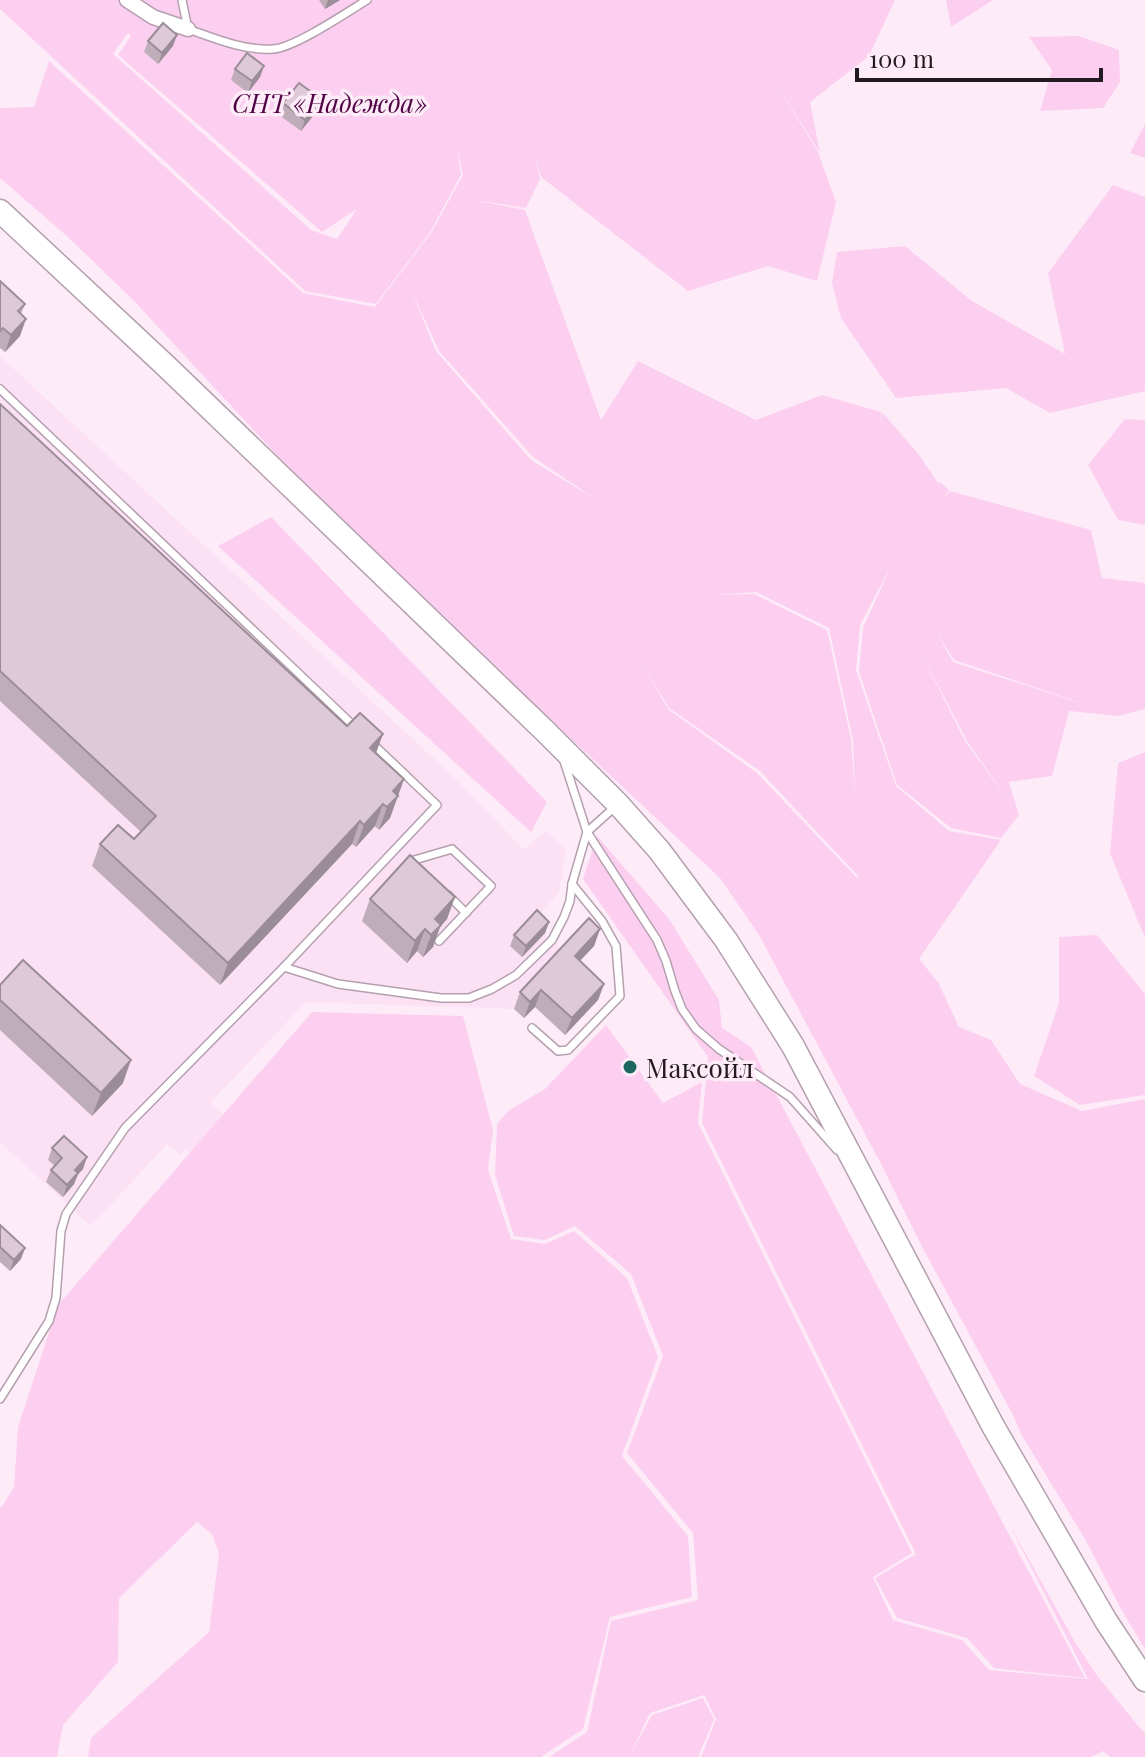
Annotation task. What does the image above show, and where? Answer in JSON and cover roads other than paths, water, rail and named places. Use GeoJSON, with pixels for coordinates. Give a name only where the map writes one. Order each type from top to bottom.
{"type":"FeatureCollection","features":[{"type":"Feature","properties":{"kind":"main road"},"geometry":{"type":"LineString","coordinates":[[0,211],[166,366],[558,745],[659,850],[748,973],[793,1046],[1000,1439],[1106,1621],[1145,1680]]}},
{"type":"Feature","properties":{"kind":"street"},"geometry":{"type":"LineString","coordinates":[[127,0],[153,17],[188,29]]}},
{"type":"Feature","properties":{"kind":"lane"},"geometry":{"type":"LineString","coordinates":[[182,0],[188,29],[251,48],[274,49],[289,46],[354,3],[367,0]]}},
{"type":"Feature","properties":{"kind":"lane"},"geometry":{"type":"LineString","coordinates":[[0,389],[437,805],[284,967],[125,1128],[66,1214],[61,1231],[56,1298],[49,1321],[0,1399]]}},
{"type":"Feature","properties":{"kind":"lane"},"geometry":{"type":"LineString","coordinates":[[558,745],[587,832],[657,940],[682,1009],[696,1029],[719,1049],[790,1097],[869,1190]]}},
{"type":"Feature","properties":{"kind":"lane"},"geometry":{"type":"LineString","coordinates":[[284,967],[338,984],[441,998],[469,998],[492,989],[516,975],[552,940],[570,901],[587,832],[618,804]]}},
{"type":"Feature","properties":{"kind":"lane"},"geometry":{"type":"LineString","coordinates":[[396,848],[422,871]]}},
{"type":"Feature","properties":{"kind":"lane"},"geometry":{"type":"LineString","coordinates":[[411,861],[452,849],[491,886],[439,941]]}},
{"type":"Feature","properties":{"kind":"lane"},"geometry":{"type":"LineString","coordinates":[[532,1028],[558,1051],[568,1050],[620,996],[616,946],[602,921],[572,884]]}},
{"type":"Feature","properties":{"kind":"lane"},"geometry":{"type":"LineString","coordinates":[[444,892],[466,913]]}},
{"type":"Feature","properties":{"kind":"place","name":"Максойл"},"geometry":{"type":"Point","coordinates":[630,1067]}},
{"type":"Feature","properties":{"kind":"park label","name":"СНТ «Надежда»"},"geometry":{"type":"Point","coordinates":[330,102]}}]}
